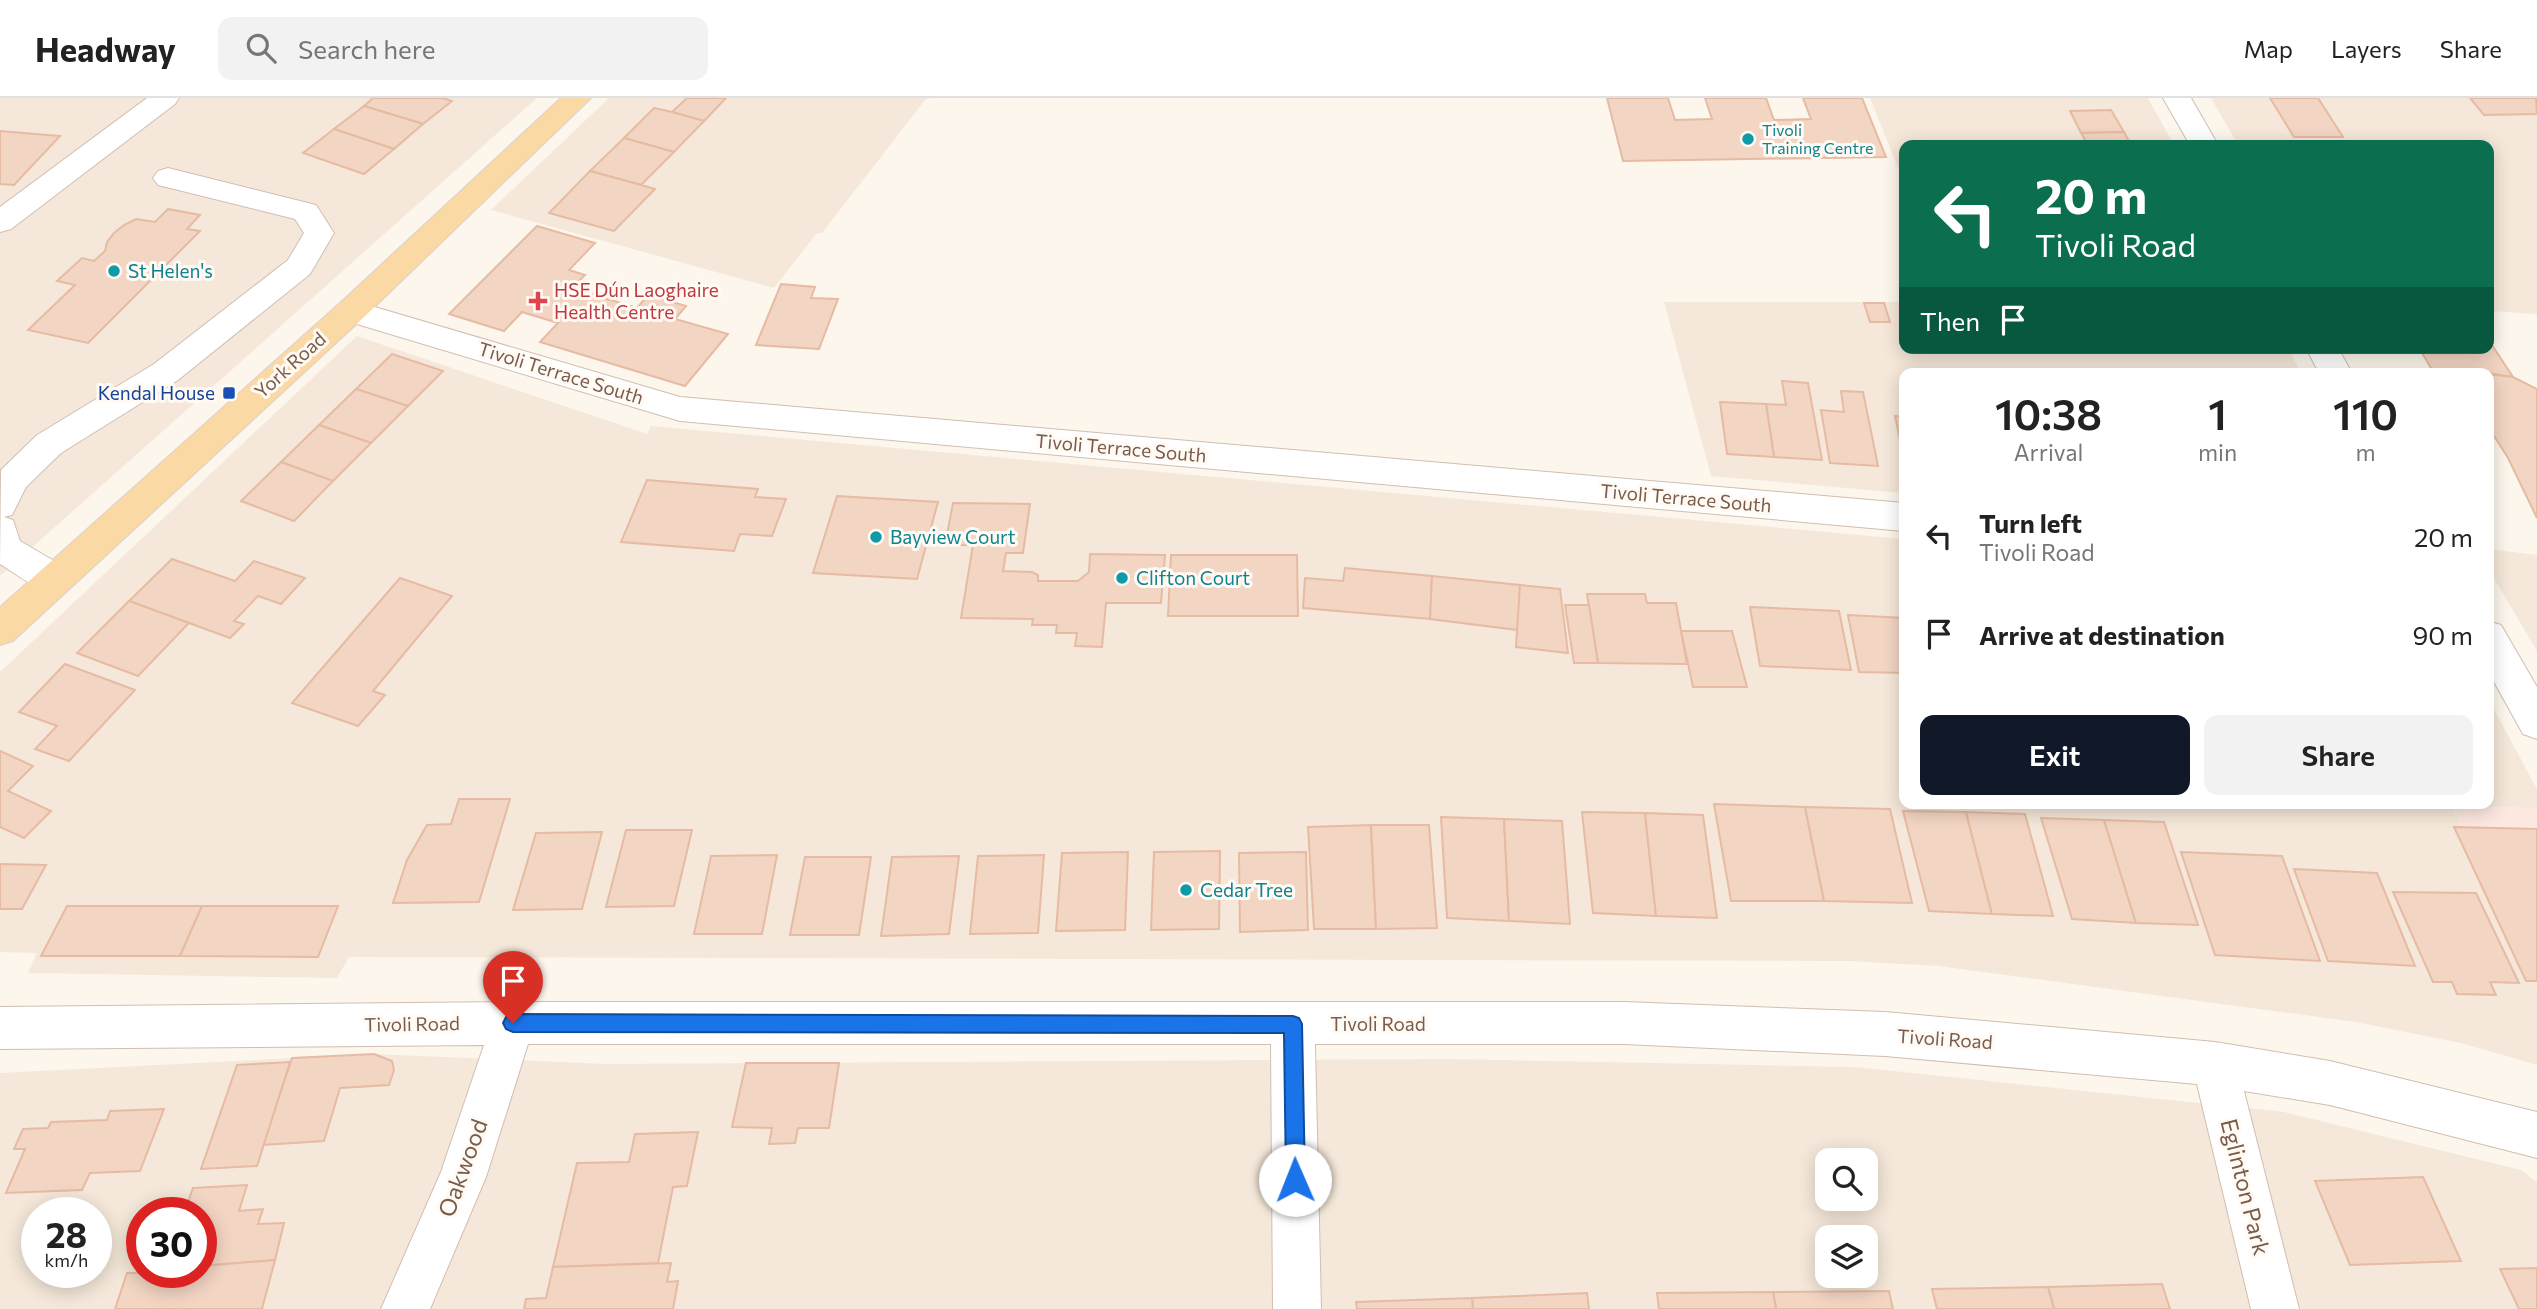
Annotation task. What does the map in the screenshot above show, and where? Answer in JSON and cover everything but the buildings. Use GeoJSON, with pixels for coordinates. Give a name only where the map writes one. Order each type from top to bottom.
{"type":"FeatureCollection","features":[{"type":"Feature","properties":{"kind":"main road","name":"York Road"},"geometry":{"type":"LineString","coordinates":[[0,630],[351,310],[577,98]]}},
{"type":"Feature","properties":{"kind":"street"},"geometry":{"type":"LineString","coordinates":[[0,222],[165,98]]}},
{"type":"Feature","properties":{"kind":"street"},"geometry":{"type":"LineString","coordinates":[[2177,98],[2201,140]]}},
{"type":"Feature","properties":{"kind":"street"},"geometry":{"type":"LineString","coordinates":[[0,505],[13,479],[49,444],[166,372],[299,267],[319,233],[305,212],[168,178]]}},
{"type":"Feature","properties":{"kind":"street","name":"Tivoli Terrace South"},"geometry":{"type":"LineString","coordinates":[[351,310],[680,409],[1899,517]]}},
{"type":"Feature","properties":{"kind":"street"},"geometry":{"type":"LineString","coordinates":[[0,530],[4,549],[55,579]]}},
{"type":"Feature","properties":{"kind":"street"},"geometry":{"type":"LineString","coordinates":[[2494,647],[2537,722]]}},
{"type":"Feature","properties":{"kind":"street","name":"Tivoli Road"},"geometry":{"type":"LineString","coordinates":[[0,1028],[513,1023],[1624,1023],[1871,1033],[1969,1040],[2215,1065],[2330,1083],[2537,1135]]}},
{"type":"Feature","properties":{"kind":"street","name":"Oakwood"},"geometry":{"type":"LineString","coordinates":[[405,1309],[463,1177],[513,1023]]}},
{"type":"Feature","properties":{"kind":"street"},"geometry":{"type":"LineString","coordinates":[[1293,1024],[1297,1309]]}},
{"type":"Feature","properties":{"kind":"street","name":"Eglinton Park"},"geometry":{"type":"LineString","coordinates":[[2215,1065],[2275,1309]]}},
{"type":"Feature","properties":{"kind":"shaded area"},"geometry":{"type":"Polygon","coordinates":[[[0,98],[537,98],[0,576],[0,98]]]}},
{"type":"Feature","properties":{"kind":"shaded area"},"geometry":{"type":"Polygon","coordinates":[[[609,98],[931,98],[925,100],[822,233],[817,233],[774,288],[491,210],[609,98]]]}},
{"type":"Feature","properties":{"kind":"shaded area"},"geometry":{"type":"Polygon","coordinates":[[[1870,98],[2148,98],[2171,140],[1899,140],[1899,170],[1870,98]]]}},
{"type":"Feature","properties":{"kind":"shaded area"},"geometry":{"type":"Polygon","coordinates":[[[2211,98],[2537,98],[2537,314],[2494,311],[2494,140],[2235,140],[2211,98]]]}},
{"type":"Feature","properties":{"kind":"shaded area"},"geometry":{"type":"Polygon","coordinates":[[[1664,302],[1899,302],[1899,354],[2291,354],[2298,368],[1899,368],[1899,493],[1711,476],[1664,302]]]}},
{"type":"Feature","properties":{"kind":"shaded area"},"geometry":{"type":"Polygon","coordinates":[[[357,336],[647,434],[651,426],[1899,539],[1899,809],[2453,809],[2537,988],[2537,1065],[2461,1043],[2356,1022],[1938,966],[1850,961],[349,957],[337,978],[28,973],[37,953],[0,952],[0,672],[357,336]]]}},
{"type":"Feature","properties":{"kind":"shaded area"},"geometry":{"type":"Polygon","coordinates":[[[2494,550],[2537,555],[2537,651],[2494,578],[2494,550]]]}},
{"type":"Feature","properties":{"kind":"shaded area"},"geometry":{"type":"Polygon","coordinates":[[[2494,709],[2537,789],[2537,808],[2494,807],[2494,709]]]}},
{"type":"Feature","properties":{"kind":"shaded area"},"geometry":{"type":"Polygon","coordinates":[[[2537,808],[2537,988],[2453,809],[2537,808]]]}},
{"type":"Feature","properties":{"kind":"shaded area"},"geometry":{"type":"Polygon","coordinates":[[[374,1054],[606,1064],[1449,1059],[1855,1067],[2284,1112],[2521,1170],[2537,1182],[2537,1309],[0,1309],[0,1073],[374,1054]]]}},
{"type":"Feature","properties":{"kind":"place","name":"Tivoli Training Centre"},"geometry":{"type":"Point","coordinates":[1748,139]}},
{"type":"Feature","properties":{"kind":"place","name":"St Helen's"},"geometry":{"type":"Point","coordinates":[114,271]}},
{"type":"Feature","properties":{"kind":"place","name":"HSE Dún Laoghaire Health Centre"},"geometry":{"type":"Point","coordinates":[538,301]}},
{"type":"Feature","properties":{"kind":"place","name":"Kendal House"},"geometry":{"type":"Point","coordinates":[229,393]}},
{"type":"Feature","properties":{"kind":"place","name":"Bayview Court"},"geometry":{"type":"Point","coordinates":[876,537]}},
{"type":"Feature","properties":{"kind":"place","name":"Clifton Court"},"geometry":{"type":"Point","coordinates":[1122,578]}},
{"type":"Feature","properties":{"kind":"place","name":"Cedar Tree"},"geometry":{"type":"Point","coordinates":[1186,890]}},
{"type":"Feature","properties":{"kind":"route"},"geometry":{"type":"LineString","coordinates":[[513,1023],[1293,1024],[1295,1180]]}}]}
